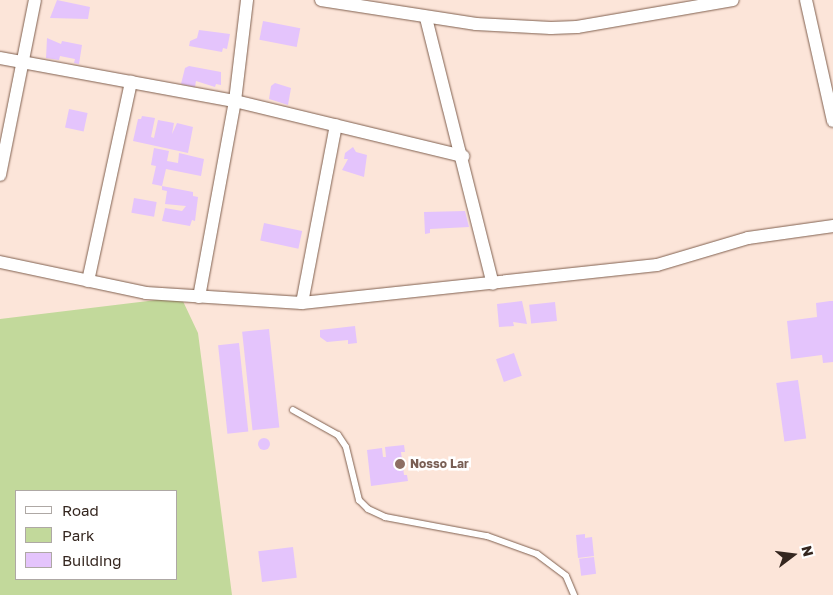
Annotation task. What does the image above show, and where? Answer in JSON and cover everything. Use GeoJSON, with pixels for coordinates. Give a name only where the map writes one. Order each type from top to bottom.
{"type":"FeatureCollection","features":[{"type":"Feature","properties":{"kind":"street"},"geometry":{"type":"LineString","coordinates":[[0,175],[20,62],[35,0]]}},
{"type":"Feature","properties":{"kind":"street"},"geometry":{"type":"LineString","coordinates":[[199,297],[235,101],[247,0]]}},
{"type":"Feature","properties":{"kind":"street"},"geometry":{"type":"LineString","coordinates":[[321,0],[426,18],[519,28],[577,27],[733,0]]}},
{"type":"Feature","properties":{"kind":"street"},"geometry":{"type":"LineString","coordinates":[[806,0],[833,121]]}},
{"type":"Feature","properties":{"kind":"street"},"geometry":{"type":"LineString","coordinates":[[426,18],[493,284]]}},
{"type":"Feature","properties":{"kind":"street"},"geometry":{"type":"LineString","coordinates":[[0,58],[235,101],[462,156]]}},
{"type":"Feature","properties":{"kind":"street"},"geometry":{"type":"LineString","coordinates":[[88,281],[131,82]]}},
{"type":"Feature","properties":{"kind":"street"},"geometry":{"type":"LineString","coordinates":[[302,304],[336,125]]}},
{"type":"Feature","properties":{"kind":"street"},"geometry":{"type":"LineString","coordinates":[[0,262],[146,293],[302,304],[657,265],[748,238],[833,226]]}},
{"type":"Feature","properties":{"kind":"lane"},"geometry":{"type":"LineString","coordinates":[[293,410],[338,435],[346,446],[358,500],[368,509],[385,516],[487,536],[537,554],[566,576],[574,595]]}},
{"type":"Feature","properties":{"kind":"green space"},"geometry":{"type":"Polygon","coordinates":[[[181,297],[198,333],[232,595],[0,595],[0,319],[181,297]]]}},
{"type":"Feature","properties":{"kind":"building"},"geometry":{"type":"Polygon","coordinates":[[[57,0],[90,7],[88,19],[50,18],[57,0]]]}},
{"type":"Feature","properties":{"kind":"building"},"geometry":{"type":"Polygon","coordinates":[[[263,21],[300,28],[297,47],[259,40],[263,21]]]}},
{"type":"Feature","properties":{"kind":"building"},"geometry":{"type":"Polygon","coordinates":[[[199,30],[230,34],[227,49],[223,48],[222,52],[189,46],[190,41],[197,38],[199,30]]]}},
{"type":"Feature","properties":{"kind":"building"},"geometry":{"type":"Polygon","coordinates":[[[47,38],[61,44],[62,41],[82,45],[79,64],[74,63],[75,59],[60,56],[59,60],[46,58],[47,38]]]}},
{"type":"Feature","properties":{"kind":"building"},"geometry":{"type":"Polygon","coordinates":[[[189,66],[221,72],[221,85],[216,84],[215,87],[196,81],[195,87],[181,84],[185,68],[189,66]]]}},
{"type":"Feature","properties":{"kind":"building"},"geometry":{"type":"Polygon","coordinates":[[[275,83],[291,88],[288,105],[269,99],[271,86],[275,83]]]}},
{"type":"Feature","properties":{"kind":"building"},"geometry":{"type":"Polygon","coordinates":[[[69,109],[88,113],[84,132],[65,128],[69,109]]]}},
{"type":"Feature","properties":{"kind":"building"},"geometry":{"type":"Polygon","coordinates":[[[142,116],[155,118],[151,137],[154,138],[158,120],[174,123],[172,134],[177,123],[193,127],[188,153],[133,141],[138,119],[141,119],[142,116]]]}},
{"type":"Feature","properties":{"kind":"building"},"geometry":{"type":"Polygon","coordinates":[[[353,147],[356,152],[367,155],[364,177],[342,170],[348,159],[344,159],[345,153],[353,147]]]}},
{"type":"Feature","properties":{"kind":"building"},"geometry":{"type":"Polygon","coordinates":[[[154,148],[169,151],[167,161],[178,163],[179,153],[204,159],[201,176],[166,169],[162,186],[152,184],[156,166],[151,165],[154,148]]]}},
{"type":"Feature","properties":{"kind":"building"},"geometry":{"type":"Polygon","coordinates":[[[162,186],[193,192],[193,196],[198,197],[195,221],[192,220],[190,226],[162,221],[165,208],[182,211],[186,206],[165,204],[167,191],[162,190],[162,186]]]}},
{"type":"Feature","properties":{"kind":"building"},"geometry":{"type":"Polygon","coordinates":[[[134,198],[157,202],[154,217],[131,213],[134,198]]]}},
{"type":"Feature","properties":{"kind":"building"},"geometry":{"type":"Polygon","coordinates":[[[465,211],[469,227],[430,229],[430,233],[425,234],[424,212],[465,211]]]}},
{"type":"Feature","properties":{"kind":"building"},"geometry":{"type":"Polygon","coordinates":[[[264,223],[302,231],[298,249],[260,241],[264,223]]]}},
{"type":"Feature","properties":{"kind":"building"},"geometry":{"type":"Polygon","coordinates":[[[522,301],[527,324],[513,322],[514,326],[499,327],[497,304],[522,301]]]}},
{"type":"Feature","properties":{"kind":"building"},"geometry":{"type":"Polygon","coordinates":[[[833,301],[833,362],[823,363],[822,355],[791,359],[787,321],[817,317],[816,303],[833,301]]]}},
{"type":"Feature","properties":{"kind":"building"},"geometry":{"type":"Polygon","coordinates":[[[555,302],[557,321],[531,324],[529,305],[555,302]]]}},
{"type":"Feature","properties":{"kind":"building"},"geometry":{"type":"Polygon","coordinates":[[[355,326],[357,343],[348,344],[348,340],[327,342],[320,337],[320,330],[355,326]]]}},
{"type":"Feature","properties":{"kind":"building"},"geometry":{"type":"Polygon","coordinates":[[[269,329],[279,427],[252,430],[242,332],[269,329]]]}},
{"type":"Feature","properties":{"kind":"building"},"geometry":{"type":"Polygon","coordinates":[[[239,343],[248,432],[227,434],[218,345],[239,343]]]}},
{"type":"Feature","properties":{"kind":"building"},"geometry":{"type":"Polygon","coordinates":[[[514,353],[522,376],[504,382],[496,359],[514,353]]]}},
{"type":"Feature","properties":{"kind":"building"},"geometry":{"type":"Polygon","coordinates":[[[798,380],[806,438],[784,441],[776,383],[798,380]]]}},
{"type":"Feature","properties":{"kind":"building"},"geometry":{"type":"Polygon","coordinates":[[[266,438],[269,439],[269,449],[262,450],[259,449],[258,442],[259,439],[266,438]]]}},
{"type":"Feature","properties":{"kind":"building"},"geometry":{"type":"Polygon","coordinates":[[[404,445],[405,452],[401,452],[404,475],[407,475],[408,481],[371,486],[367,450],[382,448],[383,457],[386,457],[385,447],[404,445]]]}},
{"type":"Feature","properties":{"kind":"building"},"geometry":{"type":"Polygon","coordinates":[[[585,534],[585,538],[592,537],[594,556],[578,558],[576,535],[585,534]]]}},
{"type":"Feature","properties":{"kind":"building"},"geometry":{"type":"Polygon","coordinates":[[[293,547],[297,578],[262,582],[258,551],[293,547]]]}},
{"type":"Feature","properties":{"kind":"building"},"geometry":{"type":"Polygon","coordinates":[[[594,557],[596,574],[581,576],[579,559],[594,557]]]}},
{"type":"Feature","properties":{"kind":"place","name":"Nosso Lar"},"geometry":{"type":"Point","coordinates":[400,464]}}]}
